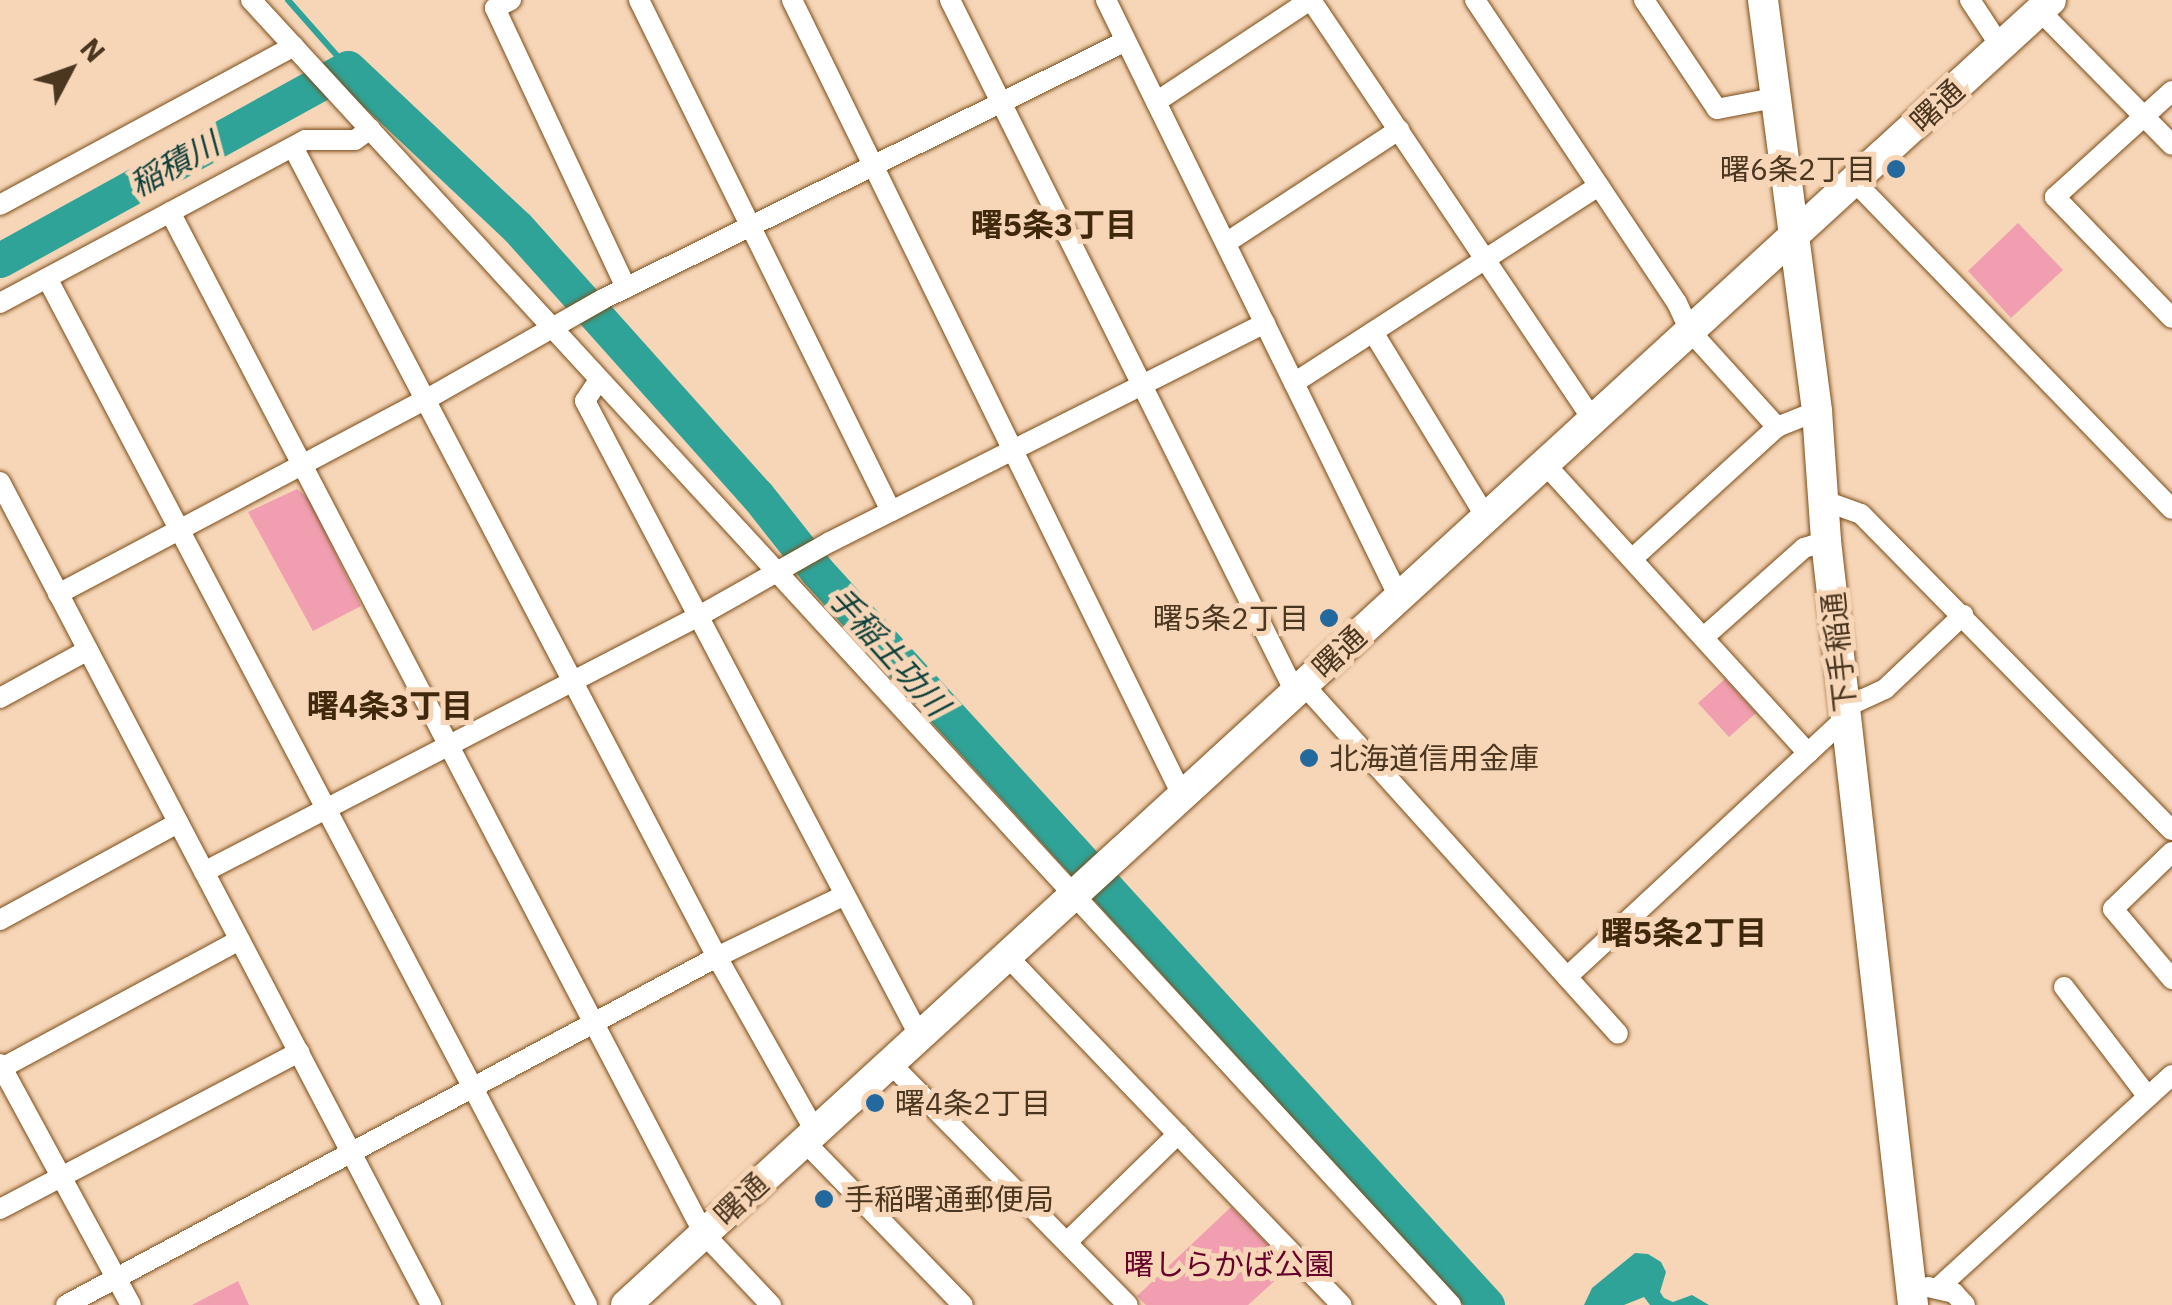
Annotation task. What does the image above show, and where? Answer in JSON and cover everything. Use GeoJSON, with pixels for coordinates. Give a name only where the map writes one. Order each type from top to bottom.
{"type":"FeatureCollection","features":[{"type":"Feature","properties":{"kind":"street"},"geometry":{"type":"LineString","coordinates":[[252,0],[369,129],[559,325],[599,380],[782,568],[1451,1305]]}},
{"type":"Feature","properties":{"kind":"street"},"geometry":{"type":"LineString","coordinates":[[511,0],[495,8],[626,288]]}},
{"type":"Feature","properties":{"kind":"street"},"geometry":{"type":"LineString","coordinates":[[640,0],[891,511]]}},
{"type":"Feature","properties":{"kind":"street"},"geometry":{"type":"LineString","coordinates":[[792,0],[1182,795]]}},
{"type":"Feature","properties":{"kind":"street"},"geometry":{"type":"LineString","coordinates":[[950,0],[1142,386],[1299,688],[1618,1034]]}},
{"type":"Feature","properties":{"kind":"street"},"geometry":{"type":"LineString","coordinates":[[1106,0],[1399,597]]}},
{"type":"Feature","properties":{"kind":"street"},"geometry":{"type":"LineString","coordinates":[[1156,102],[1311,0],[1592,420]]}},
{"type":"Feature","properties":{"kind":"street"},"geometry":{"type":"LineString","coordinates":[[1476,0],[1677,304],[1690,331],[1777,427]]}},
{"type":"Feature","properties":{"kind":"street"},"geometry":{"type":"LineString","coordinates":[[1644,0],[1716,109],[1774,98]]}},
{"type":"Feature","properties":{"kind":"street","name":"下手稲通"},"geometry":{"type":"LineString","coordinates":[[1763,0],[1817,411],[1822,500],[1846,712],[1921,1293]]}},
{"type":"Feature","properties":{"kind":"street"},"geometry":{"type":"LineString","coordinates":[[1970,0],[2001,46]]}},
{"type":"Feature","properties":{"kind":"street"},"geometry":{"type":"LineString","coordinates":[[2046,5],[2172,145]]}},
{"type":"Feature","properties":{"kind":"street","name":"曙通"},"geometry":{"type":"LineString","coordinates":[[626,1305],[2046,5]]}},
{"type":"Feature","properties":{"kind":"street"},"geometry":{"type":"LineString","coordinates":[[58,594],[427,398],[603,299],[1126,41]]}},
{"type":"Feature","properties":{"kind":"street"},"geometry":{"type":"LineString","coordinates":[[0,205],[294,47]]}},
{"type":"Feature","properties":{"kind":"street"},"geometry":{"type":"LineString","coordinates":[[2172,92],[2055,197],[2172,318]]}},
{"type":"Feature","properties":{"kind":"street"},"geometry":{"type":"LineString","coordinates":[[0,303],[305,140],[355,140],[369,129]]}},
{"type":"Feature","properties":{"kind":"street"},"geometry":{"type":"LineString","coordinates":[[1226,244],[1398,130]]}},
{"type":"Feature","properties":{"kind":"street"},"geometry":{"type":"LineString","coordinates":[[293,146],[576,680],[810,1136],[963,1305]]}},
{"type":"Feature","properties":{"kind":"street"},"geometry":{"type":"LineString","coordinates":[[1855,182],[2172,509]]}},
{"type":"Feature","properties":{"kind":"street"},"geometry":{"type":"LineString","coordinates":[[1294,383],[1599,186]]}},
{"type":"Feature","properties":{"kind":"street"},"geometry":{"type":"LineString","coordinates":[[170,212],[704,1234],[771,1305]]}},
{"type":"Feature","properties":{"kind":"street"},"geometry":{"type":"LineString","coordinates":[[47,278],[587,1305]]}},
{"type":"Feature","properties":{"kind":"street"},"geometry":{"type":"LineString","coordinates":[[204,872],[699,616],[830,542],[1265,323]]}},
{"type":"Feature","properties":{"kind":"street"},"geometry":{"type":"LineString","coordinates":[[1372,332],[1486,517]]}},
{"type":"Feature","properties":{"kind":"street"},"geometry":{"type":"LineString","coordinates":[[599,380],[585,401],[919,1035]]}},
{"type":"Feature","properties":{"kind":"street"},"geometry":{"type":"LineString","coordinates":[[1632,559],[1777,427],[1817,411]]}},
{"type":"Feature","properties":{"kind":"street"},"geometry":{"type":"LineString","coordinates":[[1545,464],[1808,752]]}},
{"type":"Feature","properties":{"kind":"street"},"geometry":{"type":"LineString","coordinates":[[0,482],[431,1305]]}},
{"type":"Feature","properties":{"kind":"street"},"geometry":{"type":"LineString","coordinates":[[1822,500],[1861,514],[2172,830]]}},
{"type":"Feature","properties":{"kind":"street"},"geometry":{"type":"LineString","coordinates":[[1704,638],[1804,548],[1826,541]]}},
{"type":"Feature","properties":{"kind":"street"},"geometry":{"type":"LineString","coordinates":[[1567,977],[1846,712],[1884,689],[1962,616]]}},
{"type":"Feature","properties":{"kind":"street"},"geometry":{"type":"LineString","coordinates":[[0,698],[88,650]]}},
{"type":"Feature","properties":{"kind":"street"},"geometry":{"type":"LineString","coordinates":[[0,920],[178,822]]}},
{"type":"Feature","properties":{"kind":"street"},"geometry":{"type":"LineString","coordinates":[[2172,852],[2113,909],[2172,979]]}},
{"type":"Feature","properties":{"kind":"street"},"geometry":{"type":"LineString","coordinates":[[66,1305],[718,957],[845,895]]}},
{"type":"Feature","properties":{"kind":"street"},"geometry":{"type":"LineString","coordinates":[[131,1305],[1,1067],[240,940]]}},
{"type":"Feature","properties":{"kind":"street"},"geometry":{"type":"LineString","coordinates":[[1006,955],[1342,1305]]}},
{"type":"Feature","properties":{"kind":"street"},"geometry":{"type":"LineString","coordinates":[[2064,986],[2148,1097]]}},
{"type":"Feature","properties":{"kind":"street"},"geometry":{"type":"LineString","coordinates":[[0,1208],[299,1052]]}},
{"type":"Feature","properties":{"kind":"street"},"geometry":{"type":"LineString","coordinates":[[890,1063],[1124,1304]]}},
{"type":"Feature","properties":{"kind":"street"},"geometry":{"type":"LineString","coordinates":[[1921,1293],[2172,1075]]}},
{"type":"Feature","properties":{"kind":"street"},"geometry":{"type":"LineString","coordinates":[[1067,1242],[1178,1134]]}},
{"type":"Feature","properties":{"kind":"street"},"geometry":{"type":"LineString","coordinates":[[1921,1293],[1954,1293],[1965,1305]]}},
{"type":"Feature","properties":{"kind":"green space"},"geometry":{"type":"Polygon","coordinates":[[[2018,223],[2063,270],[2011,318],[1968,271],[2018,223]]]}},
{"type":"Feature","properties":{"kind":"green space"},"geometry":{"type":"Polygon","coordinates":[[[297,489],[309,499],[361,606],[313,631],[248,512],[297,489]]]}},
{"type":"Feature","properties":{"kind":"green space"},"geometry":{"type":"Polygon","coordinates":[[[1725,679],[1756,713],[1729,737],[1698,703],[1725,679]]]}},
{"type":"Feature","properties":{"kind":"green space","name":"曙しらかば公園"},"geometry":{"type":"Polygon","coordinates":[[[1231,1207],[1290,1267],[1248,1305],[1146,1305],[1137,1296],[1231,1207]]]}},
{"type":"Feature","properties":{"kind":"green space"},"geometry":{"type":"Polygon","coordinates":[[[238,1281],[249,1305],[192,1305],[238,1281]]]}},
{"type":"Feature","properties":{"kind":"water"},"geometry":{"type":"Polygon","coordinates":[[[1635,1253],[1648,1254],[1661,1262],[1666,1272],[1660,1292],[1664,1298],[1673,1302],[1692,1295],[1709,1305],[1650,1305],[1644,1297],[1624,1305],[1584,1305],[1592,1288],[1635,1253]]]}},
{"type":"Feature","properties":{"kind":"waterway","name":"手稲土功川"},"geometry":{"type":"LineString","coordinates":[[288,0],[348,68]]}},
{"type":"Feature","properties":{"kind":"waterway","name":"手稲土功川"},"geometry":{"type":"LineString","coordinates":[[0,260],[348,68],[517,227],[757,495],[817,571],[1487,1305]]}},
{"type":"Feature","properties":{"kind":"place","name":"曙6条2丁目"},"geometry":{"type":"Point","coordinates":[1896,169]}},
{"type":"Feature","properties":{"kind":"place","name":"曙5条2丁目"},"geometry":{"type":"Point","coordinates":[1329,618]}},
{"type":"Feature","properties":{"kind":"place","name":"北海道信用金庫"},"geometry":{"type":"Point","coordinates":[1309,758]}},
{"type":"Feature","properties":{"kind":"place","name":"曙4条2丁目"},"geometry":{"type":"Point","coordinates":[875,1103]}},
{"type":"Feature","properties":{"kind":"place","name":"手稲曙通郵便局"},"geometry":{"type":"Point","coordinates":[824,1199]}},
{"type":"Feature","properties":{"kind":"district","name":"曙5条3丁目"},"geometry":{"type":"Point","coordinates":[1054,224]}},
{"type":"Feature","properties":{"kind":"district","name":"曙4条3丁目"},"geometry":{"type":"Point","coordinates":[390,705]}},
{"type":"Feature","properties":{"kind":"district","name":"曙5条2丁目"},"geometry":{"type":"Point","coordinates":[1684,932]}},
{"type":"Feature","properties":{"kind":"water label","name":"稲積川"},"geometry":{"type":"Point","coordinates":[174,164]}}]}
